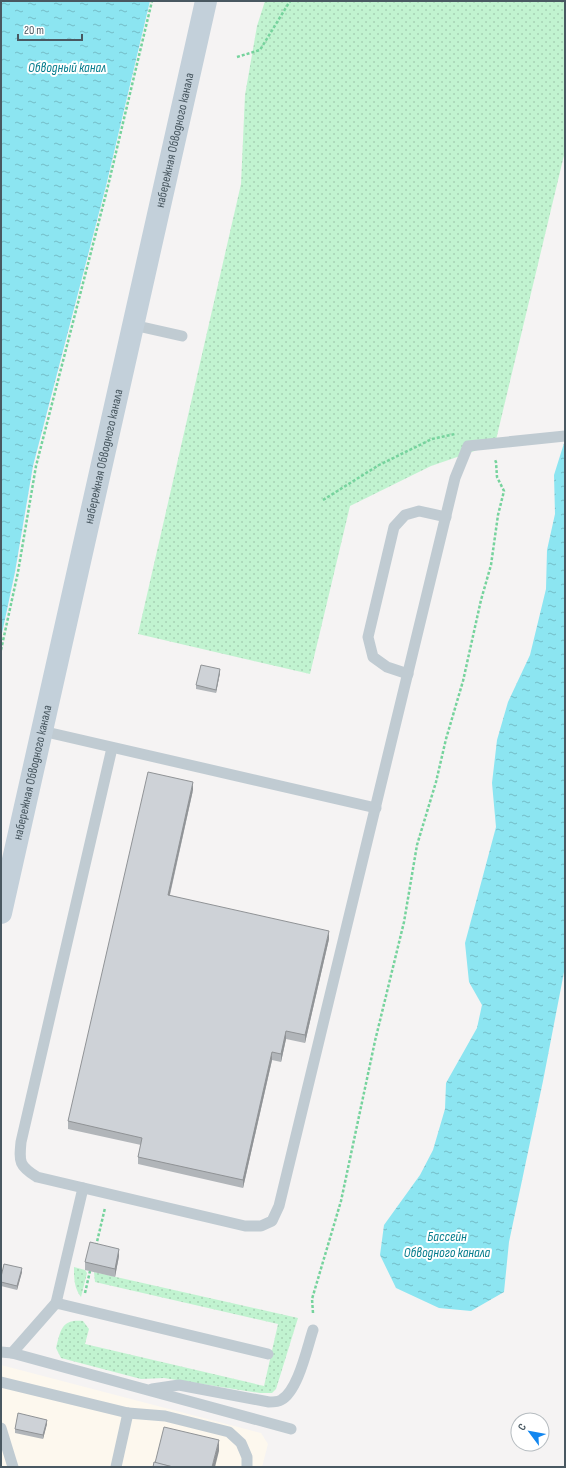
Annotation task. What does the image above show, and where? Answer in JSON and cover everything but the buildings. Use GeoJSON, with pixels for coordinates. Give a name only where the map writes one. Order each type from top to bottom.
{"type":"FeatureCollection","features":[{"type":"Feature","properties":{"kind":"main road","name":"набережная Обводного канала"},"geometry":{"type":"LineString","coordinates":[[1,913],[206,1]]}},
{"type":"Feature","properties":{"kind":"lane"},"geometry":{"type":"LineString","coordinates":[[133,325],[182,336]]}},
{"type":"Feature","properties":{"kind":"lane"},"geometry":{"type":"LineString","coordinates":[[112,748],[21,1142],[19,1158],[25,1170],[37,1177],[245,1226],[261,1226],[272,1221],[279,1206],[455,478],[468,446],[565,436]]}},
{"type":"Feature","properties":{"kind":"lane"},"geometry":{"type":"LineString","coordinates":[[408,674],[387,667],[373,657],[368,637],[369,630],[394,527],[405,515],[419,511],[446,517]]}},
{"type":"Feature","properties":{"kind":"lane"},"geometry":{"type":"LineString","coordinates":[[42,731],[376,808]]}},
{"type":"Feature","properties":{"kind":"lane"},"geometry":{"type":"LineString","coordinates":[[6,1353],[56,1303],[83,1188]]}},
{"type":"Feature","properties":{"kind":"lane"},"geometry":{"type":"LineString","coordinates":[[56,1303],[268,1354]]}},
{"type":"Feature","properties":{"kind":"lane"},"geometry":{"type":"LineString","coordinates":[[147,1390],[179,1385],[269,1402],[280,1401],[290,1393],[296,1381],[313,1330]]}},
{"type":"Feature","properties":{"kind":"lane"},"geometry":{"type":"LineString","coordinates":[[6,1353],[291,1429]]}},
{"type":"Feature","properties":{"kind":"lane"},"geometry":{"type":"LineString","coordinates":[[1,1382],[128,1413],[165,1416],[229,1432],[241,1443],[247,1457],[247,1467]]}},
{"type":"Feature","properties":{"kind":"lane"},"geometry":{"type":"LineString","coordinates":[[116,1467],[128,1413]]}},
{"type":"Feature","properties":{"kind":"lane"},"geometry":{"type":"LineString","coordinates":[[1,1428],[13,1467]]}},
{"type":"Feature","properties":{"kind":"path"},"geometry":{"type":"LineString","coordinates":[[1,650],[18,572],[36,466],[108,186],[152,1]]}},
{"type":"Feature","properties":{"kind":"path"},"geometry":{"type":"LineString","coordinates":[[237,57],[260,50],[290,1]]}},
{"type":"Feature","properties":{"kind":"path"},"geometry":{"type":"LineString","coordinates":[[313,1330],[312,1299],[341,1201],[374,1041],[404,922],[418,844],[463,681],[480,600],[491,565],[498,515],[504,491],[497,477],[496,462],[482,444],[458,434],[432,439],[379,465],[323,500]]}},
{"type":"Feature","properties":{"kind":"path"},"geometry":{"type":"LineString","coordinates":[[95,1251],[109,1194]]}},
{"type":"Feature","properties":{"kind":"path"},"geometry":{"type":"LineString","coordinates":[[81,1309],[90,1271]]}},
{"type":"Feature","properties":{"kind":"shaded area"},"geometry":{"type":"Polygon","coordinates":[[[1,1365],[261,1433],[268,1444],[262,1467],[1,1467],[1,1365]]]}},
{"type":"Feature","properties":{"kind":"green space"},"geometry":{"type":"Polygon","coordinates":[[[265,1],[565,1],[565,151],[495,444],[431,466],[350,506],[310,674],[138,634],[241,184],[245,95],[257,26],[265,1]]]}},
{"type":"Feature","properties":{"kind":"green space"},"geometry":{"type":"Polygon","coordinates":[[[74,1267],[85,1270],[87,1273],[81,1297],[74,1279],[74,1267]]]}},
{"type":"Feature","properties":{"kind":"green space"},"geometry":{"type":"Polygon","coordinates":[[[94,1272],[298,1318],[276,1389],[272,1393],[260,1393],[164,1378],[141,1379],[61,1358],[56,1348],[63,1327],[70,1322],[83,1321],[89,1329],[85,1344],[264,1386],[278,1324],[95,1282],[94,1272]]]}},
{"type":"Feature","properties":{"kind":"water","name":"Обводный канал"},"geometry":{"type":"Polygon","coordinates":[[[1,1],[150,1],[106,186],[33,466],[15,572],[1,638],[1,1]]]}},
{"type":"Feature","properties":{"kind":"water","name":"Бассейн Обводного канала"},"geometry":{"type":"Polygon","coordinates":[[[565,440],[565,967],[509,1242],[504,1292],[471,1311],[439,1308],[396,1288],[380,1255],[384,1225],[420,1175],[433,1150],[445,1109],[446,1083],[477,1028],[482,1005],[469,982],[465,943],[496,827],[492,783],[497,740],[508,702],[530,655],[546,589],[547,550],[555,514],[554,475],[565,440]]]}}]}
